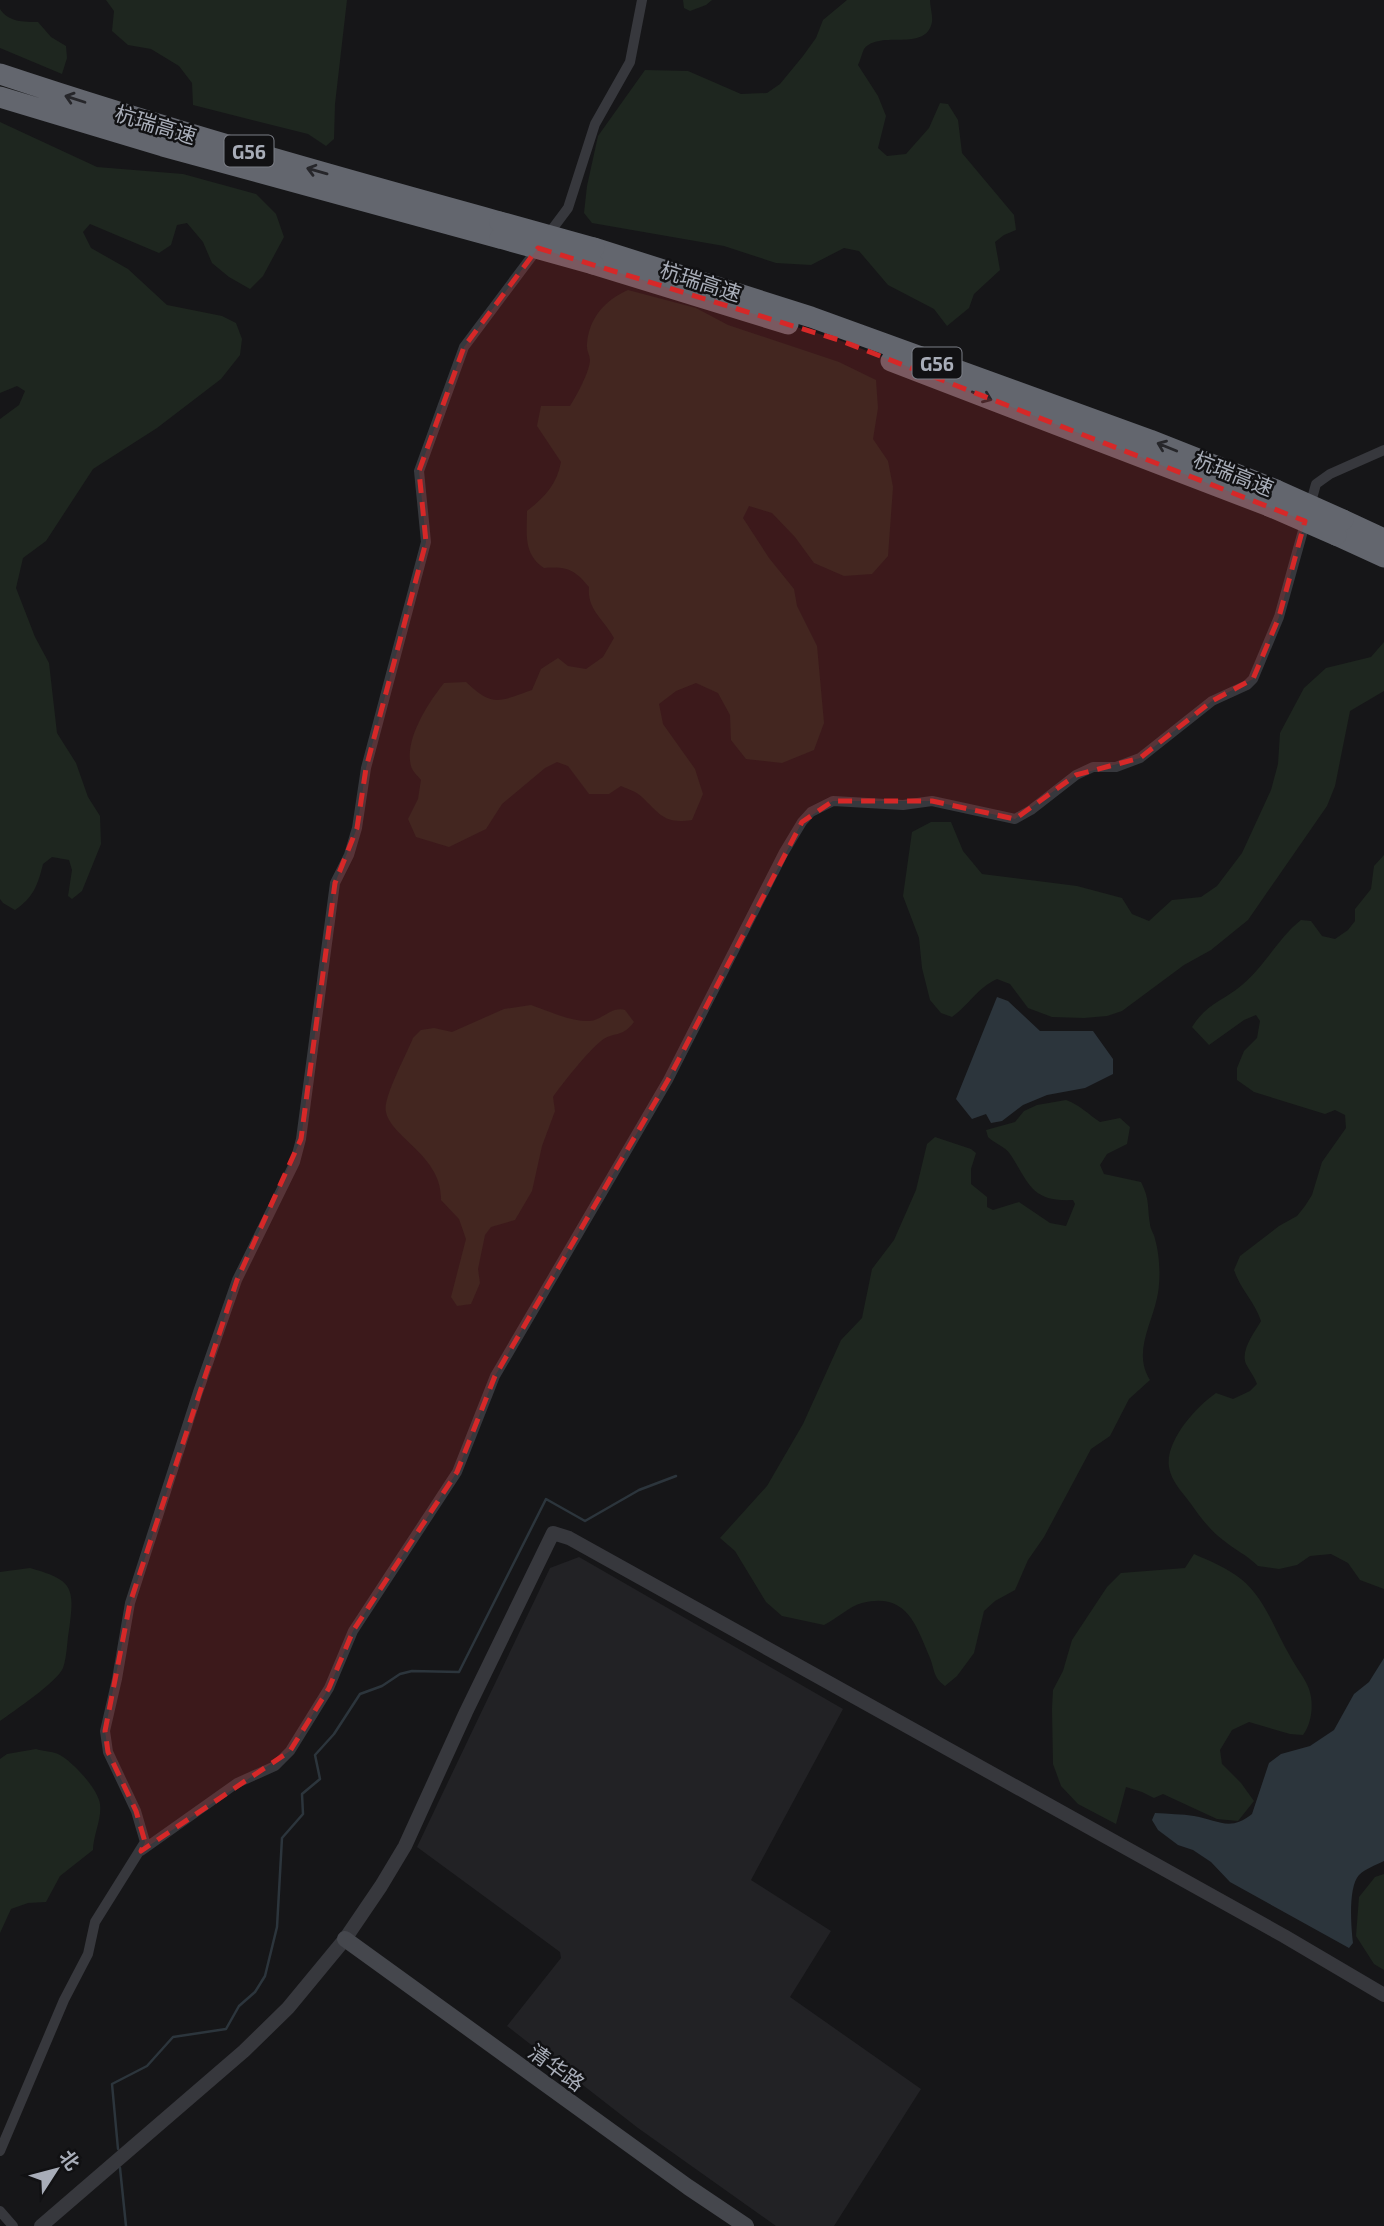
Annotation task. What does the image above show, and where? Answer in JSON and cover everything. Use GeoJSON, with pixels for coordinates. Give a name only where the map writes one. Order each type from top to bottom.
{"type":"FeatureCollection","features":[{"type":"Feature","properties":{"kind":"highway","name":"杭瑞高速"},"geometry":{"type":"LineString","coordinates":[[0,74],[500,230]]}},
{"type":"Feature","properties":{"kind":"highway","name":"杭瑞高速"},"geometry":{"type":"LineString","coordinates":[[0,97],[163,146],[594,256],[839,340],[1073,432],[1273,498],[1339,527],[1384,557]]}},
{"type":"Feature","properties":{"kind":"highway","name":"杭瑞高速"},"geometry":{"type":"LineString","coordinates":[[1339,527],[1384,538]]}},
{"type":"Feature","properties":{"kind":"main road","name":"清华路"},"geometry":{"type":"LineString","coordinates":[[345,1939],[746,2226]]}},
{"type":"Feature","properties":{"kind":"street"},"geometry":{"type":"LineString","coordinates":[[0,2151],[64,2000],[88,1954],[95,1922],[145,1842],[136,1811],[108,1752],[105,1731],[130,1603],[237,1280],[295,1162],[302,1139],[335,883],[349,855],[357,828],[366,768],[426,542],[419,471],[464,347],[568,208],[595,124],[631,62],[642,0]]}},
{"type":"Feature","properties":{"kind":"street"},"geometry":{"type":"LineString","coordinates":[[141,1851],[230,1788],[275,1766],[290,1751],[329,1688],[353,1631],[457,1472],[495,1376],[668,1080],[802,822],[811,812],[833,801],[903,805],[932,801],[1015,819],[1076,775],[1093,767],[1116,767],[1140,758],[1212,701],[1247,685],[1253,679],[1279,617],[1316,484],[1330,474],[1384,450]]}},
{"type":"Feature","properties":{"kind":"street"},"geometry":{"type":"LineString","coordinates":[[41,2226],[244,2050],[288,2008],[345,1939],[405,1846],[553,1533],[569,1538],[626,1569],[1284,1936],[1384,1995]]}},
{"type":"Feature","properties":{"kind":"street"},"geometry":{"type":"LineString","coordinates":[[0,2211],[13,2226]]}},
{"type":"Feature","properties":{"kind":"highlighted area"},"geometry":{"type":"Polygon","coordinates":[[[538,248],[839,340],[1305,521],[1279,617],[1253,679],[1212,701],[1140,758],[1076,775],[1015,819],[932,801],[833,801],[802,822],[668,1080],[495,1376],[457,1472],[353,1631],[329,1688],[290,1751],[141,1851],[145,1842],[136,1811],[108,1752],[105,1731],[130,1603],[237,1280],[301,1139],[335,883],[357,828],[366,768],[426,542],[419,471],[464,347],[538,248]]]}},
{"type":"Feature","properties":{"kind":"shaded area"},"geometry":{"type":"Polygon","coordinates":[[[106,0],[347,0],[335,104],[334,139],[326,146],[308,134],[193,105],[192,83],[179,66],[151,49],[128,45],[112,31],[114,11],[106,0]]]}},
{"type":"Feature","properties":{"kind":"shaded area"},"geometry":{"type":"Polygon","coordinates":[[[683,0],[712,0],[690,11],[684,8],[683,0]]]}},
{"type":"Feature","properties":{"kind":"shaded area"},"geometry":{"type":"Polygon","coordinates":[[[847,0],[930,0],[932,22],[928,31],[912,39],[871,43],[864,49],[858,65],[878,96],[886,116],[878,148],[887,156],[906,154],[929,128],[940,103],[948,104],[958,120],[962,153],[1014,215],[1016,230],[995,242],[1000,270],[974,294],[969,308],[947,326],[934,309],[888,285],[859,251],[844,248],[811,265],[776,263],[724,246],[592,223],[584,213],[598,136],[645,70],[688,71],[741,94],[767,93],[780,84],[803,56],[816,38],[823,20],[847,0]]]}},
{"type":"Feature","properties":{"kind":"shaded area"},"geometry":{"type":"Polygon","coordinates":[[[0,9],[12,19],[38,22],[51,37],[66,46],[67,58],[62,74],[0,48],[0,9]]]}},
{"type":"Feature","properties":{"kind":"shaded area"},"geometry":{"type":"Polygon","coordinates":[[[0,122],[97,167],[183,174],[256,194],[276,214],[284,237],[263,276],[250,289],[212,263],[203,242],[187,223],[177,225],[171,245],[159,253],[90,224],[83,232],[91,248],[128,269],[167,305],[222,316],[236,323],[242,339],[240,355],[221,379],[157,428],[93,469],[46,541],[23,558],[16,588],[35,637],[49,663],[57,733],[76,763],[88,797],[100,816],[101,844],[82,891],[72,899],[68,896],[72,870],[69,860],[52,857],[43,864],[37,885],[30,896],[15,910],[0,899],[0,419],[19,405],[25,391],[17,386],[0,393],[0,122]]]}},
{"type":"Feature","properties":{"kind":"shaded area"},"geometry":{"type":"Polygon","coordinates":[[[628,290],[696,308],[728,325],[839,362],[876,380],[878,408],[873,439],[888,461],[893,487],[888,556],[872,574],[844,576],[814,563],[795,537],[772,513],[749,506],[743,518],[769,558],[794,589],[797,606],[817,646],[824,723],[814,750],[782,763],[746,759],[731,740],[730,715],[718,693],[696,683],[676,691],[659,704],[663,724],[695,769],[703,794],[692,820],[675,821],[664,817],[640,795],[621,786],[609,794],[589,794],[568,766],[557,762],[545,768],[502,804],[486,829],[449,847],[416,837],[408,819],[418,799],[421,780],[411,766],[411,745],[419,722],[444,683],[466,682],[483,696],[504,699],[532,690],[541,669],[558,658],[568,666],[586,669],[603,657],[614,638],[593,608],[589,587],[584,581],[570,570],[544,568],[532,556],[527,535],[527,511],[549,490],[557,477],[561,462],[537,426],[541,406],[570,406],[589,365],[588,335],[595,318],[612,299],[628,290]]]}},
{"type":"Feature","properties":{"kind":"shaded area"},"geometry":{"type":"Polygon","coordinates":[[[1384,642],[1384,691],[1350,711],[1335,786],[1327,806],[1248,920],[1211,950],[1184,965],[1122,1011],[1107,1016],[1052,1017],[1028,1008],[1010,984],[997,979],[984,987],[952,1017],[941,1013],[930,1000],[922,968],[919,938],[903,896],[912,832],[931,822],[951,822],[963,851],[982,874],[1077,886],[1122,898],[1132,914],[1149,921],[1172,900],[1201,897],[1217,886],[1242,853],[1271,790],[1278,764],[1280,733],[1304,688],[1326,668],[1371,657],[1384,642]]]}},
{"type":"Feature","properties":{"kind":"shaded area"},"geometry":{"type":"Polygon","coordinates":[[[1384,855],[1384,1589],[1360,1580],[1348,1563],[1331,1554],[1310,1556],[1297,1565],[1279,1569],[1258,1566],[1223,1540],[1198,1514],[1172,1477],[1169,1457],[1184,1426],[1216,1393],[1233,1399],[1250,1391],[1257,1384],[1246,1364],[1245,1353],[1261,1321],[1234,1270],[1240,1256],[1279,1226],[1297,1216],[1305,1206],[1312,1195],[1322,1162],[1346,1128],[1345,1115],[1335,1110],[1325,1114],[1254,1092],[1237,1080],[1237,1068],[1244,1051],[1257,1038],[1260,1021],[1256,1015],[1244,1020],[1209,1045],[1192,1027],[1209,1008],[1235,991],[1250,977],[1301,920],[1311,921],[1322,936],[1335,939],[1348,930],[1355,921],[1355,909],[1371,889],[1374,866],[1384,855]]]}},
{"type":"Feature","properties":{"kind":"shaded area"},"geometry":{"type":"Polygon","coordinates":[[[997,997],[1008,1001],[1040,1031],[1093,1031],[1113,1059],[1113,1074],[1085,1088],[1047,1095],[1023,1105],[1002,1121],[991,1123],[986,1114],[972,1119],[956,1099],[997,997]]]}},
{"type":"Feature","properties":{"kind":"shaded area"},"geometry":{"type":"Polygon","coordinates":[[[531,1005],[582,1021],[594,1020],[620,1009],[625,1010],[634,1022],[625,1031],[605,1038],[596,1046],[553,1097],[555,1111],[542,1146],[532,1191],[515,1220],[491,1227],[485,1235],[478,1269],[480,1283],[471,1304],[457,1306],[451,1297],[466,1239],[459,1219],[441,1200],[439,1183],[423,1156],[392,1125],[386,1104],[413,1038],[421,1030],[434,1028],[452,1032],[504,1009],[531,1005]]]}},
{"type":"Feature","properties":{"kind":"shaded area"},"geometry":{"type":"Polygon","coordinates":[[[1066,1100],[1100,1122],[1120,1118],[1130,1127],[1127,1144],[1107,1154],[1100,1165],[1104,1174],[1141,1182],[1147,1198],[1159,1268],[1157,1298],[1143,1350],[1145,1370],[1150,1380],[1129,1399],[1110,1436],[1091,1449],[1044,1537],[1028,1560],[1015,1590],[995,1601],[984,1611],[974,1653],[957,1676],[945,1686],[936,1677],[914,1623],[900,1607],[890,1602],[862,1603],[824,1625],[782,1616],[766,1602],[735,1551],[720,1538],[767,1486],[803,1424],[841,1340],[862,1318],[872,1269],[894,1240],[916,1190],[927,1144],[935,1137],[976,1153],[971,1169],[971,1184],[987,1197],[987,1207],[993,1210],[1019,1202],[1050,1223],[1066,1226],[1075,1204],[1073,1200],[1048,1198],[1033,1189],[1008,1152],[988,1137],[986,1130],[1015,1122],[1024,1111],[1037,1105],[1066,1100]]]}},
{"type":"Feature","properties":{"kind":"shaded area"},"geometry":{"type":"Polygon","coordinates":[[[1194,1554],[1236,1575],[1257,1596],[1307,1685],[1311,1695],[1310,1719],[1303,1735],[1249,1722],[1232,1730],[1220,1750],[1222,1764],[1254,1801],[1238,1821],[1217,1819],[1163,1794],[1154,1798],[1126,1787],[1116,1824],[1078,1804],[1061,1786],[1053,1764],[1053,1690],[1063,1671],[1072,1640],[1107,1587],[1121,1573],[1185,1568],[1194,1554]]]}},
{"type":"Feature","properties":{"kind":"shaded area"},"geometry":{"type":"Polygon","coordinates":[[[579,1557],[843,1709],[751,1880],[831,1931],[790,1997],[921,2089],[834,2226],[776,2226],[638,2128],[507,2026],[561,1958],[560,1952],[417,1847],[550,1568],[579,1557]]]}},
{"type":"Feature","properties":{"kind":"shaded area"},"geometry":{"type":"Polygon","coordinates":[[[30,1568],[55,1577],[68,1587],[71,1595],[71,1615],[65,1659],[63,1668],[53,1681],[0,1721],[0,1572],[30,1568]]]}},
{"type":"Feature","properties":{"kind":"shaded area"},"geometry":{"type":"Polygon","coordinates":[[[1384,1658],[1384,1861],[1359,1875],[1353,1888],[1353,1943],[1349,1948],[1230,1882],[1211,1862],[1193,1850],[1178,1845],[1158,1830],[1152,1820],[1155,1813],[1189,1815],[1230,1824],[1252,1814],[1269,1763],[1281,1754],[1310,1746],[1334,1730],[1354,1694],[1369,1682],[1384,1658]]]}},
{"type":"Feature","properties":{"kind":"shaded area"},"geometry":{"type":"Polygon","coordinates":[[[36,1749],[58,1754],[82,1774],[93,1788],[100,1806],[93,1850],[60,1876],[46,1902],[28,1903],[11,1909],[0,1933],[0,1759],[7,1754],[36,1749]]]}},
{"type":"Feature","properties":{"kind":"shaded area"},"geometry":{"type":"Polygon","coordinates":[[[1384,1874],[1384,1970],[1374,1964],[1356,1936],[1359,1897],[1375,1877],[1384,1874]]]}},
{"type":"Feature","properties":{"kind":"waterway"},"geometry":{"type":"LineString","coordinates":[[118,2149],[112,2084],[147,2066],[173,2037],[226,2029],[239,2006],[255,1992],[265,1976],[277,1927],[282,1838],[303,1814],[302,1794],[320,1779],[315,1755],[334,1734],[360,1694],[382,1686],[400,1674],[412,1671],[459,1672],[546,1499],[585,1521],[639,1490],[676,1476]]}},
{"type":"Feature","properties":{"kind":"waterway"},"geometry":{"type":"LineString","coordinates":[[120,2168],[126,2226]]}}]}
